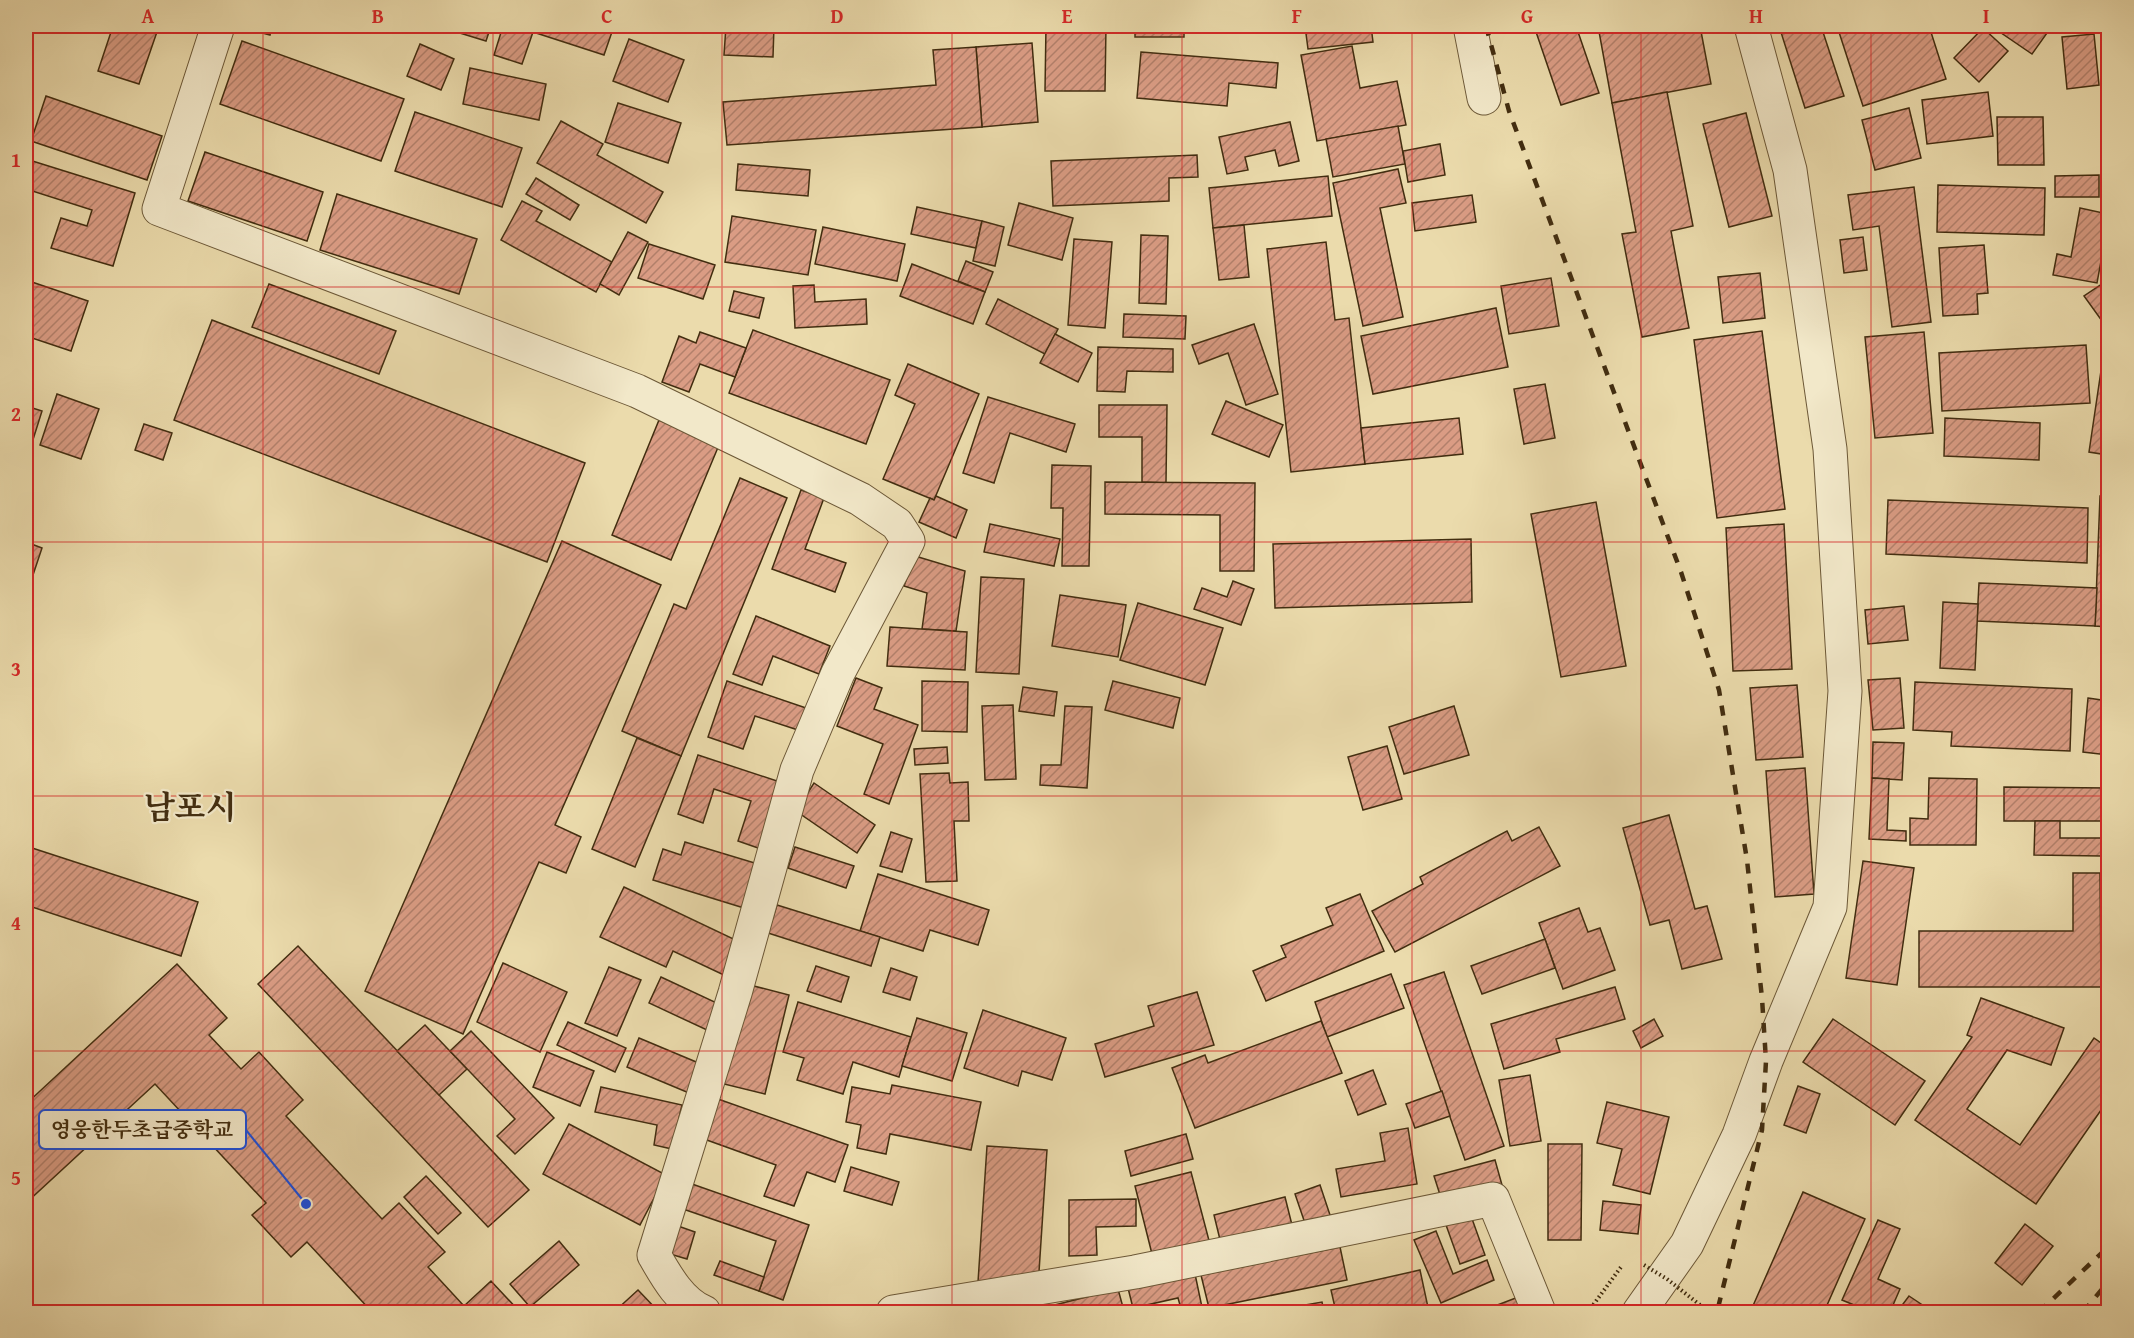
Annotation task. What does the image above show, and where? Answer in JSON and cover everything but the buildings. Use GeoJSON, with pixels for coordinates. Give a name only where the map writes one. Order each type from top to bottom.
{"type":"FeatureCollection","features":[{"type":"Feature","properties":{"kind":"street"},"geometry":{"type":"LineString","coordinates":[[218,26],[159,209],[637,391],[860,499],[897,524],[908,541],[838,673],[797,770],[735,993],[654,1255],[672,1286],[698,1310],[705,1312]]}},
{"type":"Feature","properties":{"kind":"street"},"geometry":{"type":"LineString","coordinates":[[1470,26],[1484,98]]}},
{"type":"Feature","properties":{"kind":"street"},"geometry":{"type":"LineString","coordinates":[[1639,1312],[1687,1244],[1739,1135],[1766,1061],[1830,907],[1845,691],[1830,448],[1790,170],[1751,26]]}},
{"type":"Feature","properties":{"kind":"street"},"geometry":{"type":"LineString","coordinates":[[893,1312],[1135,1272],[1493,1199],[1539,1312]]}},
{"type":"Feature","properties":{"kind":"path"},"geometry":{"type":"LineString","coordinates":[[1644,1265],[1667,1279],[1709,1312]]}},
{"type":"Feature","properties":{"kind":"railway"},"geometry":{"type":"LineString","coordinates":[[1486,26],[1509,111],[1681,572],[1719,690],[1747,860],[1762,998],[1766,1061],[1762,1130],[1717,1312]]}},
{"type":"Feature","properties":{"kind":"railway"},"geometry":{"type":"LineString","coordinates":[[2039,1312],[2108,1247]]}},
{"type":"Feature","properties":{"kind":"railway"},"geometry":{"type":"LineString","coordinates":[[2083,1312],[2108,1282]]}},
{"type":"Feature","properties":{"kind":"place","name":"영웅한두초급중학교"},"geometry":{"type":"Point","coordinates":[306,1204]}},
{"type":"Feature","properties":{"kind":"district","name":"남포시"},"geometry":{"type":"Point","coordinates":[190,807]}}]}
